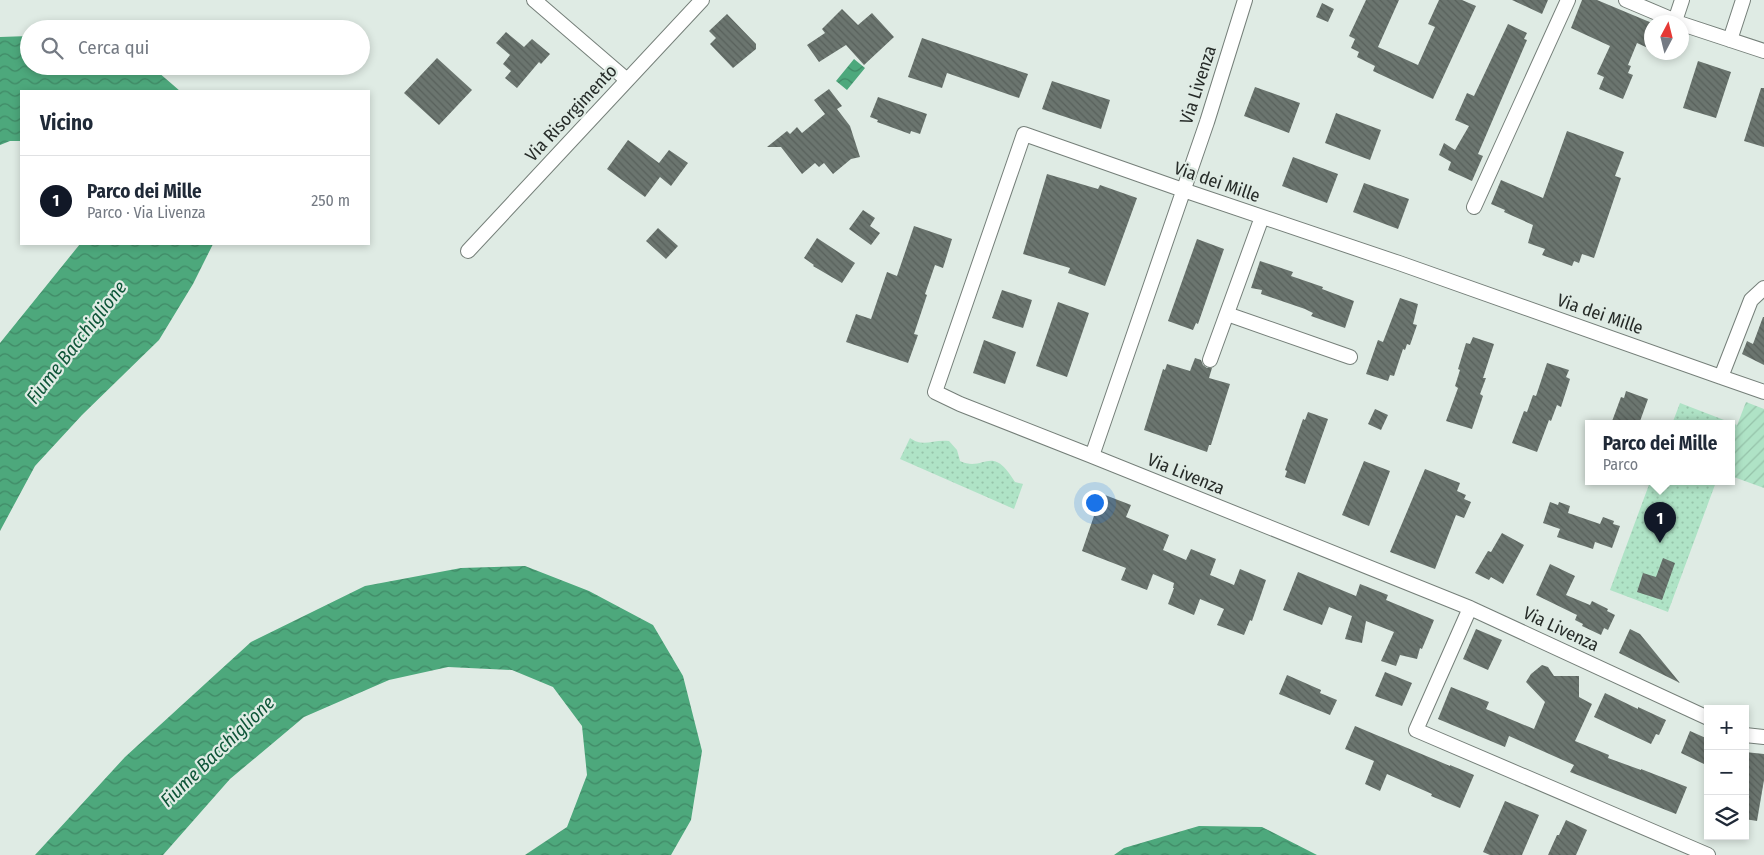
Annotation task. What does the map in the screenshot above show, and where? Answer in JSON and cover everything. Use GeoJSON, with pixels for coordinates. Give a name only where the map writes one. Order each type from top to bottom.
{"type":"FeatureCollection","features":[{"type":"Feature","properties":{"kind":"street"},"geometry":{"type":"LineString","coordinates":[[534,0],[627,80]]}},
{"type":"Feature","properties":{"kind":"street","name":"Via Risorgimento"},"geometry":{"type":"LineString","coordinates":[[468,251],[702,0]]}},
{"type":"Feature","properties":{"kind":"street","name":"Via Livenza"},"geometry":{"type":"LineString","coordinates":[[1245,0],[1183,190],[1092,456],[1470,608],[1704,716]]}},
{"type":"Feature","properties":{"kind":"street"},"geometry":{"type":"LineString","coordinates":[[1474,208],[1568,0]]}},
{"type":"Feature","properties":{"kind":"street"},"geometry":{"type":"LineString","coordinates":[[1626,0],[1660,15]]}},
{"type":"Feature","properties":{"kind":"street"},"geometry":{"type":"LineString","coordinates":[[1679,15],[1682,0]]}},
{"type":"Feature","properties":{"kind":"street"},"geometry":{"type":"LineString","coordinates":[[1730,40],[1743,0]]}},
{"type":"Feature","properties":{"kind":"street"},"geometry":{"type":"LineString","coordinates":[[1689,27],[1764,51]]}},
{"type":"Feature","properties":{"kind":"street","name":"Via dei Mille"},"geometry":{"type":"LineString","coordinates":[[1092,456],[935,392],[1024,134],[1399,263],[1764,392]]}},
{"type":"Feature","properties":{"kind":"street"},"geometry":{"type":"LineString","coordinates":[[1210,360],[1262,217]]}},
{"type":"Feature","properties":{"kind":"street"},"geometry":{"type":"LineString","coordinates":[[1721,377],[1751,300],[1764,288]]}},
{"type":"Feature","properties":{"kind":"street"},"geometry":{"type":"LineString","coordinates":[[1227,314],[1350,357]]}},
{"type":"Feature","properties":{"kind":"street"},"geometry":{"type":"LineString","coordinates":[[1470,608],[1416,730],[1708,855]]}},
{"type":"Feature","properties":{"kind":"street"},"geometry":{"type":"LineString","coordinates":[[1749,735],[1764,737]]}},
{"type":"Feature","properties":{"kind":"shaded area"},"geometry":{"type":"Polygon","coordinates":[[[1746,402],[1764,409],[1764,488],[1735,477],[1735,431],[1746,402]]]}},
{"type":"Feature","properties":{"kind":"shaded area"},"geometry":{"type":"Polygon","coordinates":[[[1680,403],[1724,420],[1674,420],[1680,403]]]}},
{"type":"Feature","properties":{"kind":"shaded area"},"geometry":{"type":"Polygon","coordinates":[[[910,438],[924,443],[949,441],[957,450],[960,461],[969,464],[994,461],[1000,464],[1007,470],[1015,482],[1023,484],[1014,509],[900,459],[910,438]]]}},
{"type":"Feature","properties":{"kind":"shaded area"},"geometry":{"type":"Polygon","coordinates":[[[1649,485],[1715,485],[1668,612],[1610,590],[1649,485]]]}},
{"type":"Feature","properties":{"kind":"water"},"geometry":{"type":"Polygon","coordinates":[[[20,36],[20,75],[161,75],[179,90],[20,90],[20,141],[10,141],[0,145],[0,37],[20,36]]]}},
{"type":"Feature","properties":{"kind":"water"},"geometry":{"type":"Polygon","coordinates":[[[854,59],[865,68],[847,90],[836,81],[854,59]]]}},
{"type":"Feature","properties":{"kind":"water","name":"Fiume Bacchiglione"},"geometry":{"type":"Polygon","coordinates":[[[79,245],[212,245],[193,284],[159,340],[82,415],[35,466],[0,531],[0,343],[79,245]]]}},
{"type":"Feature","properties":{"kind":"water","name":"Fiume Bacchiglione"},"geometry":{"type":"Polygon","coordinates":[[[525,566],[589,591],[653,625],[683,676],[702,751],[691,820],[671,855],[525,855],[567,827],[587,775],[582,726],[553,687],[512,670],[448,667],[389,680],[304,717],[230,779],[163,855],[35,855],[125,757],[251,642],[365,586],[461,568],[525,566]]]}},
{"type":"Feature","properties":{"kind":"water"},"geometry":{"type":"Polygon","coordinates":[[[1199,826],[1262,827],[1317,855],[1114,855],[1124,848],[1199,826]]]}},
{"type":"Feature","properties":{"kind":"building"},"geometry":{"type":"Polygon","coordinates":[[[1366,0],[1399,0],[1378,47],[1418,65],[1435,27],[1428,24],[1439,0],[1462,0],[1476,6],[1433,99],[1373,71],[1375,66],[1357,57],[1359,52],[1351,48],[1355,39],[1349,36],[1366,0]]]}},
{"type":"Feature","properties":{"kind":"building"},"geometry":{"type":"Polygon","coordinates":[[[1512,0],[1548,0],[1542,14],[1512,0]]]}},
{"type":"Feature","properties":{"kind":"building"},"geometry":{"type":"Polygon","coordinates":[[[1582,0],[1597,0],[1644,20],[1644,46],[1637,43],[1628,65],[1631,66],[1628,73],[1633,75],[1623,99],[1599,89],[1604,77],[1597,74],[1610,46],[1571,28],[1582,0]]]}},
{"type":"Feature","properties":{"kind":"building"},"geometry":{"type":"Polygon","coordinates":[[[1322,3],[1334,9],[1328,22],[1316,17],[1322,3]]]}},
{"type":"Feature","properties":{"kind":"building"},"geometry":{"type":"Polygon","coordinates":[[[842,9],[858,25],[872,13],[894,37],[864,65],[846,45],[819,62],[807,45],[825,33],[822,29],[842,9]]]}},
{"type":"Feature","properties":{"kind":"building"},"geometry":{"type":"Polygon","coordinates":[[[727,14],[756,44],[756,49],[733,68],[710,44],[716,38],[709,31],[727,14]]]}},
{"type":"Feature","properties":{"kind":"building"},"geometry":{"type":"Polygon","coordinates":[[[1508,24],[1527,33],[1524,39],[1527,40],[1478,154],[1483,156],[1472,181],[1448,170],[1451,162],[1439,155],[1444,143],[1455,150],[1469,126],[1455,120],[1467,93],[1474,96],[1508,24]]]}},
{"type":"Feature","properties":{"kind":"building"},"geometry":{"type":"Polygon","coordinates":[[[506,32],[524,47],[532,39],[550,54],[541,64],[539,62],[517,88],[505,78],[511,71],[503,64],[510,55],[496,43],[506,32]]]}},
{"type":"Feature","properties":{"kind":"building"},"geometry":{"type":"Polygon","coordinates":[[[922,38],[1028,74],[1019,98],[947,73],[942,88],[908,77],[922,38]]]}},
{"type":"Feature","properties":{"kind":"building"},"geometry":{"type":"Polygon","coordinates":[[[437,58],[472,90],[439,125],[404,93],[437,58]]]}},
{"type":"Feature","properties":{"kind":"building"},"geometry":{"type":"Polygon","coordinates":[[[1698,61],[1731,72],[1716,118],[1683,108],[1698,61]]]}},
{"type":"Feature","properties":{"kind":"building"},"geometry":{"type":"Polygon","coordinates":[[[1052,81],[1110,100],[1101,129],[1042,109],[1052,81]]]}},
{"type":"Feature","properties":{"kind":"building"},"geometry":{"type":"Polygon","coordinates":[[[1255,87],[1300,103],[1289,133],[1244,116],[1255,87]]]}},
{"type":"Feature","properties":{"kind":"building"},"geometry":{"type":"Polygon","coordinates":[[[1761,88],[1764,88],[1764,147],[1744,141],[1761,88]]]}},
{"type":"Feature","properties":{"kind":"building"},"geometry":{"type":"Polygon","coordinates":[[[829,89],[842,106],[837,109],[850,126],[860,157],[851,159],[833,174],[824,163],[819,167],[815,163],[802,174],[781,147],[767,147],[787,131],[790,134],[797,127],[802,133],[825,114],[814,100],[829,89]]]}},
{"type":"Feature","properties":{"kind":"building"},"geometry":{"type":"Polygon","coordinates":[[[878,97],[927,114],[920,134],[911,131],[910,134],[877,122],[878,120],[870,117],[878,97]]]}},
{"type":"Feature","properties":{"kind":"building"},"geometry":{"type":"Polygon","coordinates":[[[1336,113],[1381,130],[1370,160],[1325,143],[1336,113]]]}},
{"type":"Feature","properties":{"kind":"building"},"geometry":{"type":"Polygon","coordinates":[[[1567,131],[1624,152],[1615,176],[1621,178],[1594,258],[1582,254],[1579,263],[1574,261],[1572,266],[1542,255],[1545,249],[1528,243],[1533,225],[1491,204],[1501,180],[1543,198],[1567,131]]]}},
{"type":"Feature","properties":{"kind":"building"},"geometry":{"type":"Polygon","coordinates":[[[628,140],[659,163],[669,150],[688,163],[671,186],[660,177],[645,197],[607,169],[628,140]]]}},
{"type":"Feature","properties":{"kind":"building"},"geometry":{"type":"Polygon","coordinates":[[[1293,157],[1338,174],[1327,203],[1282,186],[1293,157]]]}},
{"type":"Feature","properties":{"kind":"building"},"geometry":{"type":"Polygon","coordinates":[[[1047,174],[1098,189],[1100,185],[1137,198],[1105,286],[1068,273],[1070,268],[1023,254],[1047,174]]]}},
{"type":"Feature","properties":{"kind":"building"},"geometry":{"type":"Polygon","coordinates":[[[1364,183],[1409,199],[1398,229],[1353,212],[1364,183]]]}},
{"type":"Feature","properties":{"kind":"building"},"geometry":{"type":"Polygon","coordinates":[[[863,210],[875,218],[870,226],[880,233],[871,245],[849,229],[863,210]]]}},
{"type":"Feature","properties":{"kind":"building"},"geometry":{"type":"Polygon","coordinates":[[[914,226],[952,239],[943,268],[935,265],[914,334],[918,335],[908,363],[846,342],[856,314],[871,319],[887,272],[897,276],[914,226]]]}},
{"type":"Feature","properties":{"kind":"building"},"geometry":{"type":"Polygon","coordinates":[[[658,228],[678,246],[666,259],[646,241],[658,228]]]}},
{"type":"Feature","properties":{"kind":"building"},"geometry":{"type":"Polygon","coordinates":[[[817,238],[855,263],[842,283],[813,266],[804,258],[817,238]]]}},
{"type":"Feature","properties":{"kind":"building"},"geometry":{"type":"Polygon","coordinates":[[[1197,239],[1224,249],[1198,324],[1196,323],[1193,330],[1168,321],[1197,239]]]}},
{"type":"Feature","properties":{"kind":"building"},"geometry":{"type":"Polygon","coordinates":[[[1260,261],[1293,272],[1291,276],[1323,287],[1322,289],[1354,301],[1345,328],[1311,316],[1313,313],[1305,309],[1261,294],[1262,290],[1251,288],[1260,261]]]}},
{"type":"Feature","properties":{"kind":"building"},"geometry":{"type":"Polygon","coordinates":[[[1002,290],[1032,300],[1023,328],[992,318],[1002,290]]]}},
{"type":"Feature","properties":{"kind":"building"},"geometry":{"type":"Polygon","coordinates":[[[1400,298],[1418,304],[1413,324],[1417,325],[1410,345],[1407,344],[1405,350],[1403,349],[1394,376],[1390,375],[1388,381],[1366,374],[1378,340],[1383,342],[1400,298]]]}},
{"type":"Feature","properties":{"kind":"building"},"geometry":{"type":"Polygon","coordinates":[[[1058,302],[1089,313],[1067,377],[1036,366],[1058,302]]]}},
{"type":"Feature","properties":{"kind":"building"},"geometry":{"type":"Polygon","coordinates":[[[1763,317],[1764,365],[1742,354],[1747,341],[1753,344],[1763,317]]]}},
{"type":"Feature","properties":{"kind":"building"},"geometry":{"type":"Polygon","coordinates":[[[1473,337],[1494,344],[1483,378],[1486,378],[1480,394],[1483,396],[1472,429],[1446,421],[1458,388],[1455,386],[1460,370],[1458,369],[1466,343],[1470,344],[1473,337]]]}},
{"type":"Feature","properties":{"kind":"building"},"geometry":{"type":"Polygon","coordinates":[[[984,340],[1016,352],[1005,384],[973,373],[984,340]]]}},
{"type":"Feature","properties":{"kind":"building"},"geometry":{"type":"Polygon","coordinates":[[[1195,358],[1201,360],[1207,368],[1212,368],[1209,378],[1230,384],[1211,445],[1209,445],[1207,452],[1144,430],[1163,369],[1165,370],[1167,364],[1190,371],[1195,358]]]}},
{"type":"Feature","properties":{"kind":"building"},"geometry":{"type":"Polygon","coordinates":[[[1547,363],[1569,370],[1566,377],[1570,379],[1561,407],[1557,405],[1551,421],[1549,420],[1537,452],[1512,443],[1524,411],[1527,412],[1533,395],[1536,396],[1547,363]]]}},
{"type":"Feature","properties":{"kind":"building"},"geometry":{"type":"Polygon","coordinates":[[[1626,391],[1648,399],[1640,420],[1612,420],[1621,397],[1624,398],[1626,391]]]}},
{"type":"Feature","properties":{"kind":"building"},"geometry":{"type":"Polygon","coordinates":[[[1375,409],[1388,415],[1381,430],[1368,424],[1375,409]]]}},
{"type":"Feature","properties":{"kind":"building"},"geometry":{"type":"Polygon","coordinates":[[[1308,412],[1328,419],[1305,484],[1285,477],[1287,471],[1285,470],[1303,419],[1305,420],[1308,412]]]}},
{"type":"Feature","properties":{"kind":"building"},"geometry":{"type":"Polygon","coordinates":[[[1364,461],[1390,471],[1369,526],[1342,515],[1364,461]]]}},
{"type":"Feature","properties":{"kind":"building"},"geometry":{"type":"Polygon","coordinates":[[[1425,469],[1460,483],[1457,491],[1466,495],[1464,499],[1471,502],[1464,518],[1456,515],[1435,569],[1390,552],[1425,469]]]}},
{"type":"Feature","properties":{"kind":"building"},"geometry":{"type":"Polygon","coordinates":[[[1105,495],[1131,505],[1126,517],[1169,535],[1163,550],[1186,560],[1191,549],[1216,559],[1210,575],[1234,585],[1240,569],[1266,580],[1252,621],[1250,620],[1244,635],[1217,625],[1224,609],[1200,599],[1194,615],[1168,604],[1174,583],[1153,574],[1147,590],[1121,580],[1126,568],[1082,551],[1096,510],[1099,511],[1105,495]]]}},
{"type":"Feature","properties":{"kind":"building"},"geometry":{"type":"Polygon","coordinates":[[[1550,502],[1558,505],[1559,502],[1570,506],[1568,513],[1600,524],[1603,517],[1614,521],[1613,524],[1620,526],[1612,548],[1595,542],[1593,549],[1557,537],[1560,529],[1543,523],[1550,502]]]}},
{"type":"Feature","properties":{"kind":"building"},"geometry":{"type":"Polygon","coordinates":[[[1502,533],[1524,545],[1503,584],[1491,577],[1489,580],[1475,573],[1488,551],[1491,552],[1502,533]]]}},
{"type":"Feature","properties":{"kind":"building"},"geometry":{"type":"Polygon","coordinates":[[[1663,558],[1675,563],[1662,600],[1637,592],[1643,573],[1656,577],[1663,558]]]}},
{"type":"Feature","properties":{"kind":"building"},"geometry":{"type":"Polygon","coordinates":[[[1550,564],[1575,576],[1566,595],[1590,605],[1592,601],[1615,615],[1608,630],[1604,628],[1601,635],[1582,626],[1583,624],[1575,620],[1577,615],[1536,595],[1550,564]]]}},
{"type":"Feature","properties":{"kind":"building"},"geometry":{"type":"Polygon","coordinates":[[[1298,572],[1356,596],[1360,584],[1388,595],[1386,600],[1434,620],[1422,649],[1420,648],[1417,659],[1400,655],[1396,666],[1381,661],[1394,632],[1366,621],[1362,643],[1345,639],[1352,616],[1329,607],[1322,625],[1283,610],[1298,572]]]}},
{"type":"Feature","properties":{"kind":"building"},"geometry":{"type":"Polygon","coordinates":[[[1476,629],[1502,640],[1488,670],[1463,659],[1476,629]]]}},
{"type":"Feature","properties":{"kind":"building"},"geometry":{"type":"Polygon","coordinates":[[[1630,629],[1640,634],[1680,683],[1619,653],[1630,629]]]}},
{"type":"Feature","properties":{"kind":"building"},"geometry":{"type":"Polygon","coordinates":[[[1542,665],[1548,667],[1554,676],[1579,676],[1579,697],[1592,704],[1575,741],[1609,755],[1608,758],[1687,787],[1676,814],[1570,772],[1574,765],[1509,736],[1505,747],[1438,719],[1451,687],[1489,702],[1486,709],[1534,729],[1545,702],[1526,682],[1531,674],[1542,665]]]}},
{"type":"Feature","properties":{"kind":"building"},"geometry":{"type":"Polygon","coordinates":[[[1385,672],[1412,683],[1402,706],[1375,696],[1385,672]]]}},
{"type":"Feature","properties":{"kind":"building"},"geometry":{"type":"Polygon","coordinates":[[[1287,675],[1321,690],[1320,693],[1337,700],[1330,715],[1279,694],[1287,675]]]}},
{"type":"Feature","properties":{"kind":"building"},"geometry":{"type":"Polygon","coordinates":[[[1605,693],[1666,720],[1659,735],[1656,734],[1651,744],[1594,717],[1605,693]]]}},
{"type":"Feature","properties":{"kind":"building"},"geometry":{"type":"Polygon","coordinates":[[[1355,726],[1474,775],[1460,808],[1387,774],[1380,791],[1365,784],[1374,761],[1345,749],[1355,726]]]}},
{"type":"Feature","properties":{"kind":"building"},"geometry":{"type":"Polygon","coordinates":[[[1690,731],[1704,737],[1704,764],[1681,753],[1690,731]]]}},
{"type":"Feature","properties":{"kind":"building"},"geometry":{"type":"Polygon","coordinates":[[[1749,752],[1764,754],[1764,780],[1757,821],[1749,820],[1749,752]]]}},
{"type":"Feature","properties":{"kind":"building"},"geometry":{"type":"Polygon","coordinates":[[[1505,801],[1539,815],[1522,855],[1490,855],[1483,852],[1505,801]]]}},
{"type":"Feature","properties":{"kind":"building"},"geometry":{"type":"Polygon","coordinates":[[[1566,820],[1587,830],[1576,855],[1548,855],[1557,835],[1559,835],[1566,820]]]}},
{"type":"Feature","properties":{"kind":"place","name":"Parco dei Mille"},"geometry":{"type":"Point","coordinates":[1660,543]}}]}
